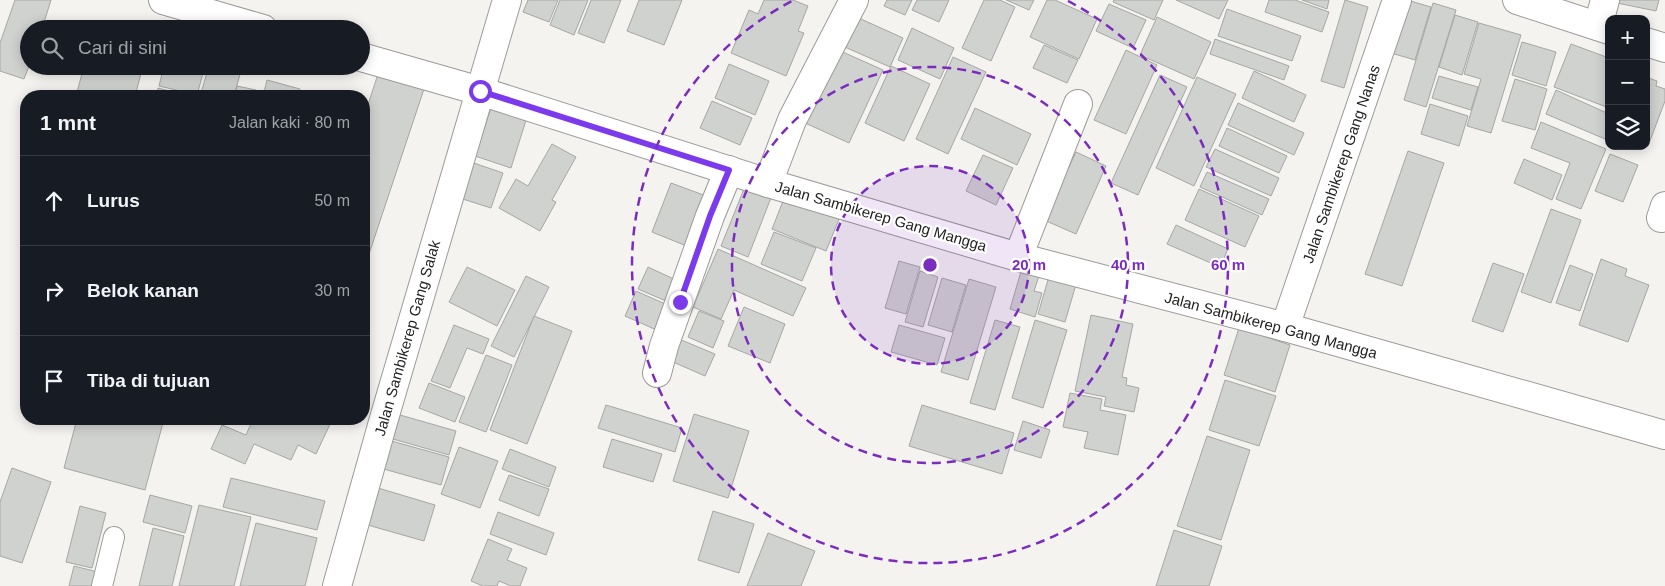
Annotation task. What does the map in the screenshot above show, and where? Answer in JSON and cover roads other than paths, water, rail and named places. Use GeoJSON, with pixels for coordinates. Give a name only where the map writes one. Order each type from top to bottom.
{"type":"FeatureCollection","features":[{"type":"Feature","properties":{"kind":"street"},"geometry":{"type":"LineString","coordinates":[[163,0],[232,20]]}},
{"type":"Feature","properties":{"kind":"street","name":"Jalan Sambikerep Gang Salak"},"geometry":{"type":"LineString","coordinates":[[337,586],[383,422],[507,0]]}},
{"type":"Feature","properties":{"kind":"street"},"geometry":{"type":"LineString","coordinates":[[768,183],[792,120],[854,0]]}},
{"type":"Feature","properties":{"kind":"street","name":"Jalan Sambikerep Gang Nanas"},"geometry":{"type":"LineString","coordinates":[[1286,328],[1398,0]]}},
{"type":"Feature","properties":{"kind":"street"},"geometry":{"type":"LineString","coordinates":[[1516,0],[1603,28],[1605,0]]}},
{"type":"Feature","properties":{"kind":"street"},"geometry":{"type":"LineString","coordinates":[[1650,43],[1665,48]]}},
{"type":"Feature","properties":{"kind":"street","name":"Jalan Sambikerep Gang Mangga"},"geometry":{"type":"LineString","coordinates":[[370,60],[480,91],[768,183],[1018,257],[1286,328],[1665,434]]}},
{"type":"Feature","properties":{"kind":"street"},"geometry":{"type":"LineString","coordinates":[[1018,257],[1078,104]]}},
{"type":"Feature","properties":{"kind":"street"},"geometry":{"type":"LineString","coordinates":[[657,373],[670,328],[710,216],[729,170]]}},
{"type":"Feature","properties":{"kind":"lane"},"geometry":{"type":"LineString","coordinates":[[102,586],[114,536]]}}]}
